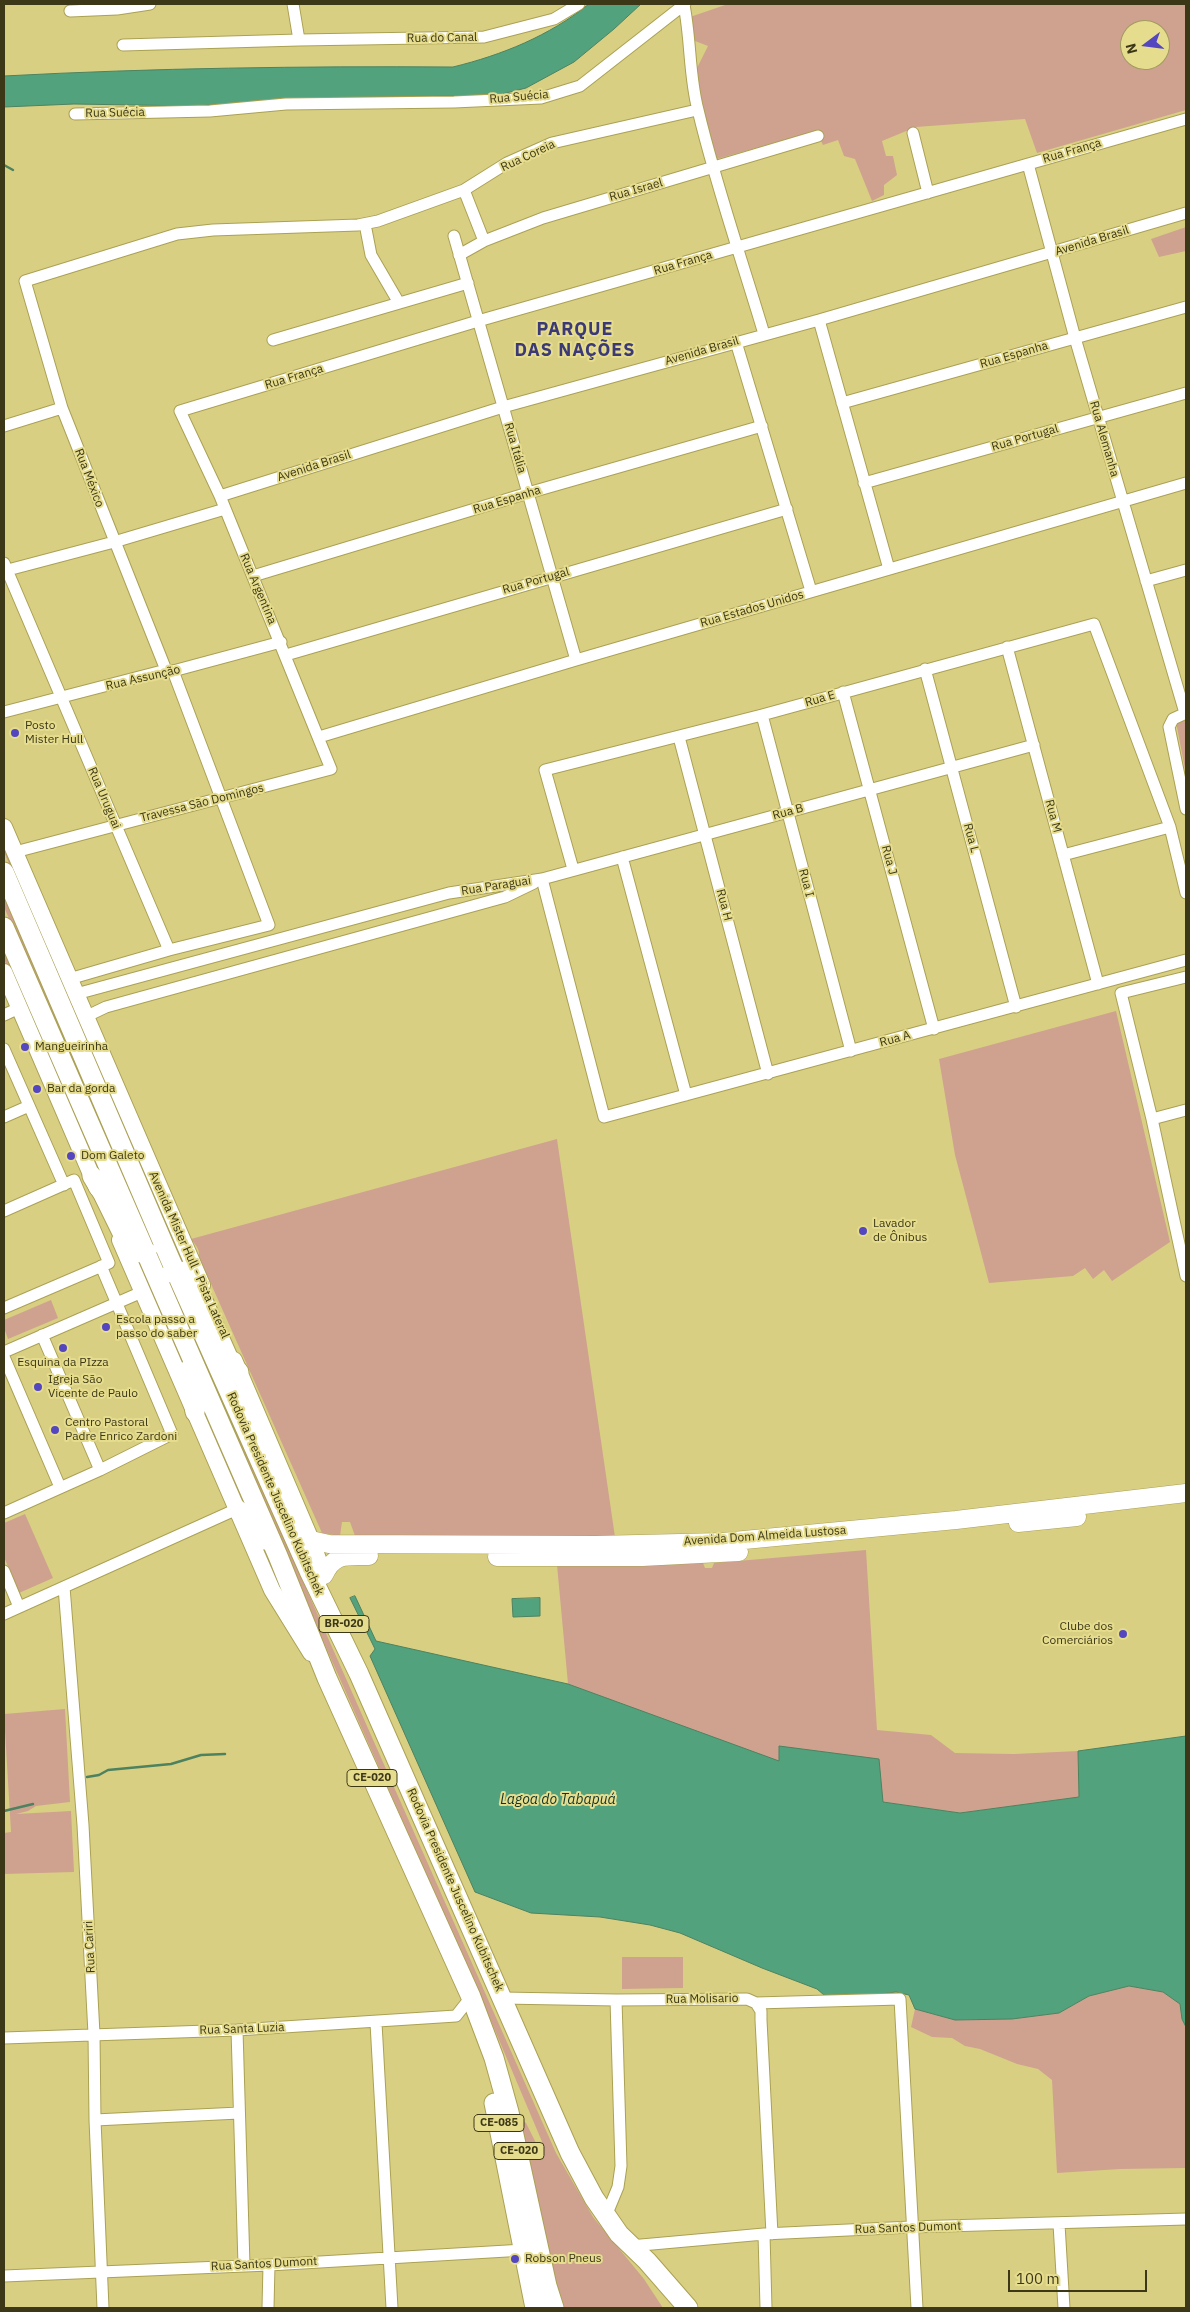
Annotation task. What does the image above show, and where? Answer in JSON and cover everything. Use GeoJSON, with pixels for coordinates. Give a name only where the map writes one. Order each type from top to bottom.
{"type":"FeatureCollection","features":[{"type":"Feature","properties":{"kind":"highway","name":"Rodovia Presidente Juscelino Kubitschek"},"geometry":{"type":"LineString","coordinates":[[4,872],[164,1245],[309,1571],[359,1674],[570,2153],[606,2216],[632,2249],[647,2261],[688,2308]]}},
{"type":"Feature","properties":{"kind":"highway","name":"Rodovia Presidente Juscelino Kubitschek"},"geometry":{"type":"LineString","coordinates":[[4,927],[145,1253],[149,1285],[184,1344],[278,1556],[327,1678],[471,1997],[492,2052],[509,2112],[547,2286],[554,2308]]}},
{"type":"Feature","properties":{"kind":"highway"},"geometry":{"type":"LineString","coordinates":[[92,1176],[104,1194],[130,1249],[134,1253],[145,1253],[164,1245]]}},
{"type":"Feature","properties":{"kind":"highway"},"geometry":{"type":"LineString","coordinates":[[149,1285],[176,1270],[186,1271],[194,1278],[231,1364],[239,1372]]}},
{"type":"Feature","properties":{"kind":"highway"},"geometry":{"type":"LineString","coordinates":[[184,1344],[195,1412]]}},
{"type":"Feature","properties":{"kind":"highway"},"geometry":{"type":"LineString","coordinates":[[237,1509],[278,1556]]}},
{"type":"Feature","properties":{"kind":"highway","name":"BR-020"},"geometry":{"type":"LineString","coordinates":[[324,1575],[354,1650],[359,1674]]}},
{"type":"Feature","properties":{"kind":"highway","name":"CE-085"},"geometry":{"type":"LineString","coordinates":[[471,1997],[535,2308]]}},
{"type":"Feature","properties":{"kind":"highway"},"geometry":{"type":"LineString","coordinates":[[632,2249],[670,2308]]}},
{"type":"Feature","properties":{"kind":"main road","name":"Avenida Mister Hull - Pista Lateral"},"geometry":{"type":"LineString","coordinates":[[4,827],[311,1540],[324,1575]]}},
{"type":"Feature","properties":{"kind":"main road"},"geometry":{"type":"LineString","coordinates":[[4,972],[92,1176],[149,1285],[195,1412],[272,1590],[327,1678]]}},
{"type":"Feature","properties":{"kind":"main road","name":"Avenida Dom Almeida Lustosa"},"geometry":{"type":"LineString","coordinates":[[957,1526],[1186,1493]]}},
{"type":"Feature","properties":{"kind":"main road","name":"Avenida Dom Almeida Lustosa"},"geometry":{"type":"LineString","coordinates":[[311,1540],[350,1550],[704,1555],[900,1532],[1186,1504]]}},
{"type":"Feature","properties":{"kind":"main road","name":"Avenida Dom Almeida Lustosa"},"geometry":{"type":"LineString","coordinates":[[324,1575],[328,1564],[350,1550]]}},
{"type":"Feature","properties":{"kind":"street"},"geometry":{"type":"LineString","coordinates":[[70,11],[117,9],[150,4]]}},
{"type":"Feature","properties":{"kind":"street"},"geometry":{"type":"LineString","coordinates":[[293,4],[299,40]]}},
{"type":"Feature","properties":{"kind":"street","name":"Rua do Canal"},"geometry":{"type":"LineString","coordinates":[[122,45],[484,37],[554,19],[579,4]]}},
{"type":"Feature","properties":{"kind":"street","name":"Rua Suécia"},"geometry":{"type":"LineString","coordinates":[[75,114],[193,112],[286,104],[454,102],[541,98],[580,86],[684,4],[690,32],[691,66],[697,110],[764,334]]}},
{"type":"Feature","properties":{"kind":"street","name":"Rua Coreia"},"geometry":{"type":"LineString","coordinates":[[25,281],[177,234],[213,230],[294,229],[365,224],[464,190],[507,163],[552,143],[697,110]]}},
{"type":"Feature","properties":{"kind":"street","name":"Rua França"},"geometry":{"type":"LineString","coordinates":[[180,411],[478,321],[1186,119]]}},
{"type":"Feature","properties":{"kind":"street"},"geometry":{"type":"LineString","coordinates":[[913,133],[928,193]]}},
{"type":"Feature","properties":{"kind":"street","name":"Rua Israel"},"geometry":{"type":"LineString","coordinates":[[460,255],[484,241],[543,218],[818,136]]}},
{"type":"Feature","properties":{"kind":"street","name":"Rua Alemanha"},"geometry":{"type":"LineString","coordinates":[[1028,164],[1075,338],[1185,713]]}},
{"type":"Feature","properties":{"kind":"street"},"geometry":{"type":"LineString","coordinates":[[464,190],[484,241]]}},
{"type":"Feature","properties":{"kind":"street","name":"Avenida Brasil"},"geometry":{"type":"LineString","coordinates":[[220,496],[503,407],[820,320],[1052,254],[1186,213]]}},
{"type":"Feature","properties":{"kind":"street"},"geometry":{"type":"LineString","coordinates":[[365,224],[371,255],[399,304]]}},
{"type":"Feature","properties":{"kind":"street","name":"Rua Itália"},"geometry":{"type":"LineString","coordinates":[[454,236],[576,660]]}},
{"type":"Feature","properties":{"kind":"street","name":"Rua México"},"geometry":{"type":"LineString","coordinates":[[25,281],[62,408],[114,542],[222,798],[269,925],[169,950]]}},
{"type":"Feature","properties":{"kind":"street"},"geometry":{"type":"LineString","coordinates":[[273,340],[468,283]]}},
{"type":"Feature","properties":{"kind":"street","name":"Rua Espanha"},"geometry":{"type":"LineString","coordinates":[[842,403],[1186,307]]}},
{"type":"Feature","properties":{"kind":"street"},"geometry":{"type":"LineString","coordinates":[[820,320],[889,569]]}},
{"type":"Feature","properties":{"kind":"street"},"geometry":{"type":"LineString","coordinates":[[736,342],[811,591]]}},
{"type":"Feature","properties":{"kind":"street","name":"Rua Portugal"},"geometry":{"type":"LineString","coordinates":[[864,483],[1186,394]]}},
{"type":"Feature","properties":{"kind":"street"},"geometry":{"type":"LineString","coordinates":[[4,426],[62,408]]}},
{"type":"Feature","properties":{"kind":"street","name":"Rua Argentina"},"geometry":{"type":"LineString","coordinates":[[180,411],[220,496],[286,654],[330,769]]}},
{"type":"Feature","properties":{"kind":"street","name":"Rua Espanha"},"geometry":{"type":"LineString","coordinates":[[252,576],[528,493],[762,426]]}},
{"type":"Feature","properties":{"kind":"street","name":"Rua Estados Unidos"},"geometry":{"type":"LineString","coordinates":[[319,737],[811,591],[1186,483]]}},
{"type":"Feature","properties":{"kind":"street"},"geometry":{"type":"LineString","coordinates":[[5,568],[114,542],[225,509]]}},
{"type":"Feature","properties":{"kind":"street","name":"Rua Portugal"},"geometry":{"type":"LineString","coordinates":[[286,654],[786,509]]}},
{"type":"Feature","properties":{"kind":"street","name":"Rua Uruguai"},"geometry":{"type":"LineString","coordinates":[[5,568],[169,950]]}},
{"type":"Feature","properties":{"kind":"street"},"geometry":{"type":"LineString","coordinates":[[1146,582],[1186,570]]}},
{"type":"Feature","properties":{"kind":"street","name":"Rua E"},"geometry":{"type":"LineString","coordinates":[[573,870],[545,770],[680,737],[1094,624],[1170,827]]}},
{"type":"Feature","properties":{"kind":"street","name":"Rua Assunção"},"geometry":{"type":"LineString","coordinates":[[4,712],[281,642]]}},
{"type":"Feature","properties":{"kind":"street","name":"Rua M"},"geometry":{"type":"LineString","coordinates":[[1007,648],[1098,984]]}},
{"type":"Feature","properties":{"kind":"street","name":"Rua L"},"geometry":{"type":"LineString","coordinates":[[925,670],[1016,1007]]}},
{"type":"Feature","properties":{"kind":"street","name":"Rua J"},"geometry":{"type":"LineString","coordinates":[[843,692],[934,1029]]}},
{"type":"Feature","properties":{"kind":"street"},"geometry":{"type":"LineString","coordinates":[[1185,713],[1173,718],[1169,727],[1183,782],[1186,808]]}},
{"type":"Feature","properties":{"kind":"street","name":"Rua I"},"geometry":{"type":"LineString","coordinates":[[762,715],[851,1051]]}},
{"type":"Feature","properties":{"kind":"street","name":"Rua H"},"geometry":{"type":"LineString","coordinates":[[680,737],[768,1074]]}},
{"type":"Feature","properties":{"kind":"street","name":"Rua B"},"geometry":{"type":"LineString","coordinates":[[542,879],[1034,745]]}},
{"type":"Feature","properties":{"kind":"street","name":"Travessa São Domingos"},"geometry":{"type":"LineString","coordinates":[[15,852],[330,769]]}},
{"type":"Feature","properties":{"kind":"street"},"geometry":{"type":"LineString","coordinates":[[1063,855],[1170,827],[1186,893]]}},
{"type":"Feature","properties":{"kind":"street"},"geometry":{"type":"LineString","coordinates":[[622,857],[686,1095]]}},
{"type":"Feature","properties":{"kind":"street","name":"Rua A"},"geometry":{"type":"LineString","coordinates":[[542,879],[604,1117],[1186,960]]}},
{"type":"Feature","properties":{"kind":"street","name":"Rua Paraguai"},"geometry":{"type":"LineString","coordinates":[[72,986],[449,893],[542,879]]}},
{"type":"Feature","properties":{"kind":"street","name":"Rua Paraguai"},"geometry":{"type":"LineString","coordinates":[[85,1016],[106,1007],[505,897],[542,879]]}},
{"type":"Feature","properties":{"kind":"street"},"geometry":{"type":"LineString","coordinates":[[72,986],[169,950]]}},
{"type":"Feature","properties":{"kind":"street"},"geometry":{"type":"LineString","coordinates":[[1186,977],[1122,993],[1152,1119],[1181,1225],[1186,1276]]}},
{"type":"Feature","properties":{"kind":"street"},"geometry":{"type":"LineString","coordinates":[[4,1016],[19,1008]]}},
{"type":"Feature","properties":{"kind":"street"},"geometry":{"type":"LineString","coordinates":[[4,1049],[64,1185]]}},
{"type":"Feature","properties":{"kind":"street"},"geometry":{"type":"LineString","coordinates":[[4,1117],[29,1106]]}},
{"type":"Feature","properties":{"kind":"street"},"geometry":{"type":"LineString","coordinates":[[1152,1119],[1186,1110]]}},
{"type":"Feature","properties":{"kind":"street"},"geometry":{"type":"LineString","coordinates":[[4,1211],[74,1180],[109,1263],[4,1308]]}},
{"type":"Feature","properties":{"kind":"street"},"geometry":{"type":"LineString","coordinates":[[4,1513],[171,1437],[172,1429],[101,1266]]}},
{"type":"Feature","properties":{"kind":"street"},"geometry":{"type":"LineString","coordinates":[[4,1352],[117,1302],[149,1285]]}},
{"type":"Feature","properties":{"kind":"street"},"geometry":{"type":"LineString","coordinates":[[42,1335],[100,1470]]}},
{"type":"Feature","properties":{"kind":"street"},"geometry":{"type":"LineString","coordinates":[[4,1357],[60,1488]]}},
{"type":"Feature","properties":{"kind":"street"},"geometry":{"type":"LineString","coordinates":[[4,1614],[237,1509]]}},
{"type":"Feature","properties":{"kind":"street"},"geometry":{"type":"LineString","coordinates":[[4,1571],[19,1607]]}},
{"type":"Feature","properties":{"kind":"street","name":"Rua Cariri"},"geometry":{"type":"LineString","coordinates":[[64,1587],[83,1825],[94,2034],[95,2120],[103,2308]]}},
{"type":"Feature","properties":{"kind":"street","name":"Rua Santa Luzia"},"geometry":{"type":"LineString","coordinates":[[4,2038],[237,2030],[376,2023],[456,2016],[471,1997]]}},
{"type":"Feature","properties":{"kind":"street","name":"Rua Molisario"},"geometry":{"type":"LineString","coordinates":[[502,1998],[616,2000],[747,1999],[756,2003],[900,1999],[912,2227]]}},
{"type":"Feature","properties":{"kind":"street"},"geometry":{"type":"LineString","coordinates":[[606,2216],[618,2187],[621,2166],[616,2000]]}},
{"type":"Feature","properties":{"kind":"street"},"geometry":{"type":"LineString","coordinates":[[756,2003],[760,2011],[768,2234],[766,2308]]}},
{"type":"Feature","properties":{"kind":"street"},"geometry":{"type":"LineString","coordinates":[[376,2023],[392,2308]]}},
{"type":"Feature","properties":{"kind":"street"},"geometry":{"type":"LineString","coordinates":[[237,2030],[244,2265]]}},
{"type":"Feature","properties":{"kind":"street"},"geometry":{"type":"LineString","coordinates":[[95,2120],[239,2113]]}},
{"type":"Feature","properties":{"kind":"street","name":"Rua Santos Dumont"},"geometry":{"type":"LineString","coordinates":[[632,2249],[768,2234],[912,2227],[1186,2219]]}},
{"type":"Feature","properties":{"kind":"street"},"geometry":{"type":"LineString","coordinates":[[1059,2224],[1064,2308]]}},
{"type":"Feature","properties":{"kind":"street"},"geometry":{"type":"LineString","coordinates":[[912,2227],[917,2308]]}},
{"type":"Feature","properties":{"kind":"street","name":"Rua Santos Dumont"},"geometry":{"type":"LineString","coordinates":[[4,2276],[269,2265],[524,2250]]}},
{"type":"Feature","properties":{"kind":"street"},"geometry":{"type":"LineString","coordinates":[[268,2308],[269,2265]]}},
{"type":"Feature","properties":{"kind":"shaded area"},"geometry":{"type":"Polygon","coordinates":[[[728,4],[1186,4],[1186,110],[1037,153],[1025,119],[916,127],[882,141],[886,156],[893,156],[897,175],[884,185],[884,195],[872,201],[855,159],[844,156],[838,140],[823,145],[816,131],[717,159],[703,117],[695,72],[708,46],[695,41],[690,17],[728,4]]]}},
{"type":"Feature","properties":{"kind":"shaded area"},"geometry":{"type":"Polygon","coordinates":[[[1186,227],[1186,251],[1159,257],[1151,239],[1186,227]]]}},
{"type":"Feature","properties":{"kind":"shaded area"},"geometry":{"type":"Polygon","coordinates":[[[1186,720],[1186,769],[1185,769],[1176,722],[1186,720]]]}},
{"type":"Feature","properties":{"kind":"shaded area"},"geometry":{"type":"Polygon","coordinates":[[[4,839],[185,1261],[180,1260],[4,852],[4,839]]]}},
{"type":"Feature","properties":{"kind":"shaded area"},"geometry":{"type":"Polygon","coordinates":[[[4,890],[154,1243],[149,1244],[4,907],[4,890]]]}},
{"type":"Feature","properties":{"kind":"shaded area"},"geometry":{"type":"Polygon","coordinates":[[[4,947],[132,1244],[99,1182],[4,959],[4,947]]]}},
{"type":"Feature","properties":{"kind":"shaded area"},"geometry":{"type":"Polygon","coordinates":[[[1116,1011],[1170,1242],[1112,1281],[1104,1270],[1093,1279],[1085,1268],[1073,1276],[989,1283],[955,1155],[939,1059],[1116,1011]]]}},
{"type":"Feature","properties":{"kind":"shaded area"},"geometry":{"type":"Polygon","coordinates":[[[557,1139],[615,1537],[355,1536],[350,1522],[342,1522],[340,1536],[322,1533],[199,1257],[198,1249],[191,1239],[557,1139]]]}},
{"type":"Feature","properties":{"kind":"shaded area"},"geometry":{"type":"Polygon","coordinates":[[[168,1281],[170,1281],[556,2153],[593,2217],[644,2279],[663,2308],[562,2308],[516,2115],[526,2123],[537,2145],[543,2144],[491,2021],[169,1292],[168,1281]]]}},
{"type":"Feature","properties":{"kind":"shaded area"},"geometry":{"type":"Polygon","coordinates":[[[51,1300],[58,1318],[8,1339],[4,1328],[4,1320],[51,1300]]]}},
{"type":"Feature","properties":{"kind":"shaded area"},"geometry":{"type":"Polygon","coordinates":[[[25,1514],[53,1578],[19,1593],[4,1557],[4,1523],[25,1514]]]}},
{"type":"Feature","properties":{"kind":"shaded area"},"geometry":{"type":"Polygon","coordinates":[[[866,1550],[877,1730],[931,1735],[955,1753],[1014,1754],[1078,1751],[1079,1797],[960,1813],[883,1802],[779,1747],[779,1762],[568,1684],[557,1565],[703,1563],[705,1568],[712,1568],[714,1563],[866,1550]]]}},
{"type":"Feature","properties":{"kind":"shaded area"},"geometry":{"type":"Polygon","coordinates":[[[65,1709],[70,1802],[36,1806],[28,1811],[16,1814],[71,1811],[74,1872],[4,1874],[4,1833],[11,1832],[4,1714],[65,1709]]]}},
{"type":"Feature","properties":{"kind":"shaded area"},"geometry":{"type":"Polygon","coordinates":[[[622,1957],[683,1957],[683,1988],[622,1989],[622,1957]]]}},
{"type":"Feature","properties":{"kind":"shaded area"},"geometry":{"type":"Polygon","coordinates":[[[1129,1986],[1163,1992],[1181,2004],[1182,2019],[1186,2027],[1186,2168],[1120,2169],[1057,2173],[1052,2080],[1038,2069],[1017,2064],[980,2049],[965,2046],[952,2038],[932,2037],[911,2027],[915,2009],[955,2020],[1012,2019],[1059,2013],[1089,1996],[1129,1986]]]}},
{"type":"Feature","properties":{"kind":"water"},"geometry":{"type":"Polygon","coordinates":[[[589,4],[641,4],[574,62],[526,88],[498,95],[331,98],[194,106],[74,104],[4,107],[4,76],[228,68],[453,67],[489,57],[524,43],[558,26],[589,4]]]}},
{"type":"Feature","properties":{"kind":"water","name":"Lagoa do Tabapuá"},"geometry":{"type":"Polygon","coordinates":[[[355,1596],[376,1641],[568,1684],[779,1761],[779,1746],[879,1759],[883,1802],[960,1813],[1079,1797],[1078,1751],[1186,1736],[1186,2027],[1182,2019],[1180,2004],[1163,1992],[1129,1986],[1089,1996],[1059,2013],[1012,2019],[955,2020],[915,2009],[909,1995],[896,1992],[856,1997],[824,1995],[817,1989],[680,1933],[650,1925],[600,1917],[531,1913],[475,1892],[370,1656],[375,1649],[350,1598],[355,1596]]]}},
{"type":"Feature","properties":{"kind":"water"},"geometry":{"type":"Polygon","coordinates":[[[540,1598],[540,1616],[513,1617],[512,1599],[540,1598]]]}},
{"type":"Feature","properties":{"kind":"waterway"},"geometry":{"type":"LineString","coordinates":[[4,165],[13,170]]}},
{"type":"Feature","properties":{"kind":"waterway"},"geometry":{"type":"LineString","coordinates":[[87,1777],[99,1775],[108,1770],[171,1764],[201,1755],[225,1754]]}},
{"type":"Feature","properties":{"kind":"waterway"},"geometry":{"type":"LineString","coordinates":[[4,1811],[33,1804]]}},
{"type":"Feature","properties":{"kind":"place","name":"Posto Mister Hull"},"geometry":{"type":"Point","coordinates":[15,733]}},
{"type":"Feature","properties":{"kind":"place","name":"Mangueirinha"},"geometry":{"type":"Point","coordinates":[25,1047]}},
{"type":"Feature","properties":{"kind":"place","name":"Bar da gorda"},"geometry":{"type":"Point","coordinates":[37,1089]}},
{"type":"Feature","properties":{"kind":"place","name":"Dom Galeto"},"geometry":{"type":"Point","coordinates":[71,1156]}},
{"type":"Feature","properties":{"kind":"place","name":"Lavador de Ônibus"},"geometry":{"type":"Point","coordinates":[863,1231]}},
{"type":"Feature","properties":{"kind":"place","name":"Escola passo a passo do saber"},"geometry":{"type":"Point","coordinates":[106,1327]}},
{"type":"Feature","properties":{"kind":"place","name":"Esquina da PIzza"},"geometry":{"type":"Point","coordinates":[63,1348]}},
{"type":"Feature","properties":{"kind":"place","name":"Igreja São Vicente de Paulo"},"geometry":{"type":"Point","coordinates":[38,1387]}},
{"type":"Feature","properties":{"kind":"place","name":"Centro Pastoral Padre Enrico Zardoni"},"geometry":{"type":"Point","coordinates":[55,1430]}},
{"type":"Feature","properties":{"kind":"place","name":"Clube dos Comerciários"},"geometry":{"type":"Point","coordinates":[1123,1634]}},
{"type":"Feature","properties":{"kind":"place","name":"Robson Pneus"},"geometry":{"type":"Point","coordinates":[515,2259]}},
{"type":"Feature","properties":{"kind":"district","name":"PARQUE DAS NAÇÕES"},"geometry":{"type":"Point","coordinates":[575,340]}}]}
